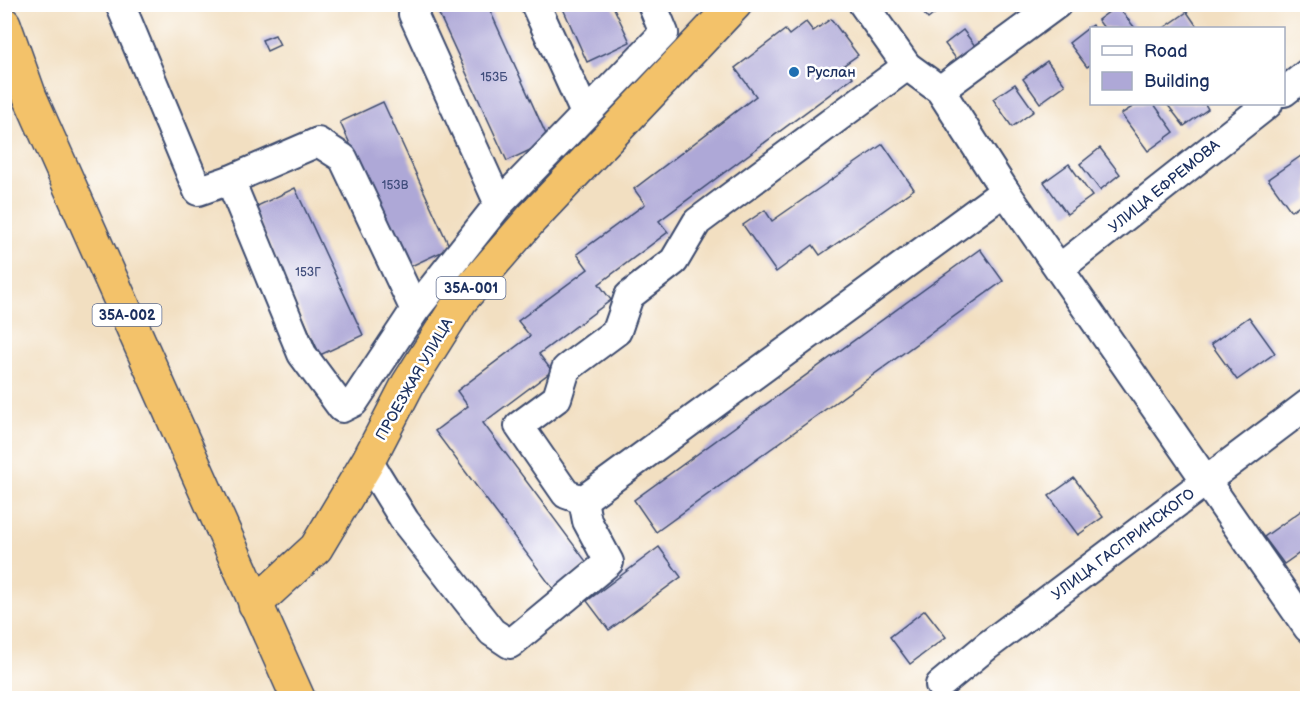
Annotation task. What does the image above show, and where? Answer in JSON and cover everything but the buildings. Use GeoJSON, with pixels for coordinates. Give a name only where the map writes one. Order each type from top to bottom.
{"type":"FeatureCollection","features":[{"type":"Feature","properties":{"kind":"highway","name":"ПРОЕЗЖАЯ УЛИЦА"},"geometry":{"type":"LineString","coordinates":[[255,604],[315,548],[368,461],[408,384],[461,300],[532,218],[735,4]]}},
{"type":"Feature","properties":{"kind":"highway","name":"35А-002"},"geometry":{"type":"LineString","coordinates":[[4,24],[30,97],[298,699]]}},
{"type":"Feature","properties":{"kind":"street"},"geometry":{"type":"LineString","coordinates":[[120,4],[198,191],[230,180],[318,142],[343,158],[415,310]]}},
{"type":"Feature","properties":{"kind":"street"},"geometry":{"type":"LineString","coordinates":[[418,4],[412,14],[499,204]]}},
{"type":"Feature","properties":{"kind":"street"},"geometry":{"type":"LineString","coordinates":[[535,4],[585,113]]}},
{"type":"Feature","properties":{"kind":"street"},"geometry":{"type":"LineString","coordinates":[[230,180],[302,354],[342,408],[354,402],[415,310],[499,204],[664,33],[652,4]]}},
{"type":"Feature","properties":{"kind":"street"},"geometry":{"type":"LineString","coordinates":[[863,4],[907,66],[940,90],[1005,191],[1308,628]]}},
{"type":"Feature","properties":{"kind":"street"},"geometry":{"type":"LineString","coordinates":[[940,90],[1057,4]]}},
{"type":"Feature","properties":{"kind":"street"},"geometry":{"type":"LineString","coordinates":[[583,500],[566,494],[519,426],[557,398],[566,369],[617,331],[629,296],[674,261],[697,222],[907,66]]}},
{"type":"Feature","properties":{"kind":"street"},"geometry":{"type":"LineString","coordinates":[[1285,91],[1308,73]]}},
{"type":"Feature","properties":{"kind":"street","name":"УЛИЦА ЕФРЕМОВА"},"geometry":{"type":"LineString","coordinates":[[1060,268],[1267,105]]}},
{"type":"Feature","properties":{"kind":"street"},"geometry":{"type":"LineString","coordinates":[[583,500],[1005,191]]}},
{"type":"Feature","properties":{"kind":"street","name":"УЛИЦА ГАСПРИНСКОГО"},"geometry":{"type":"LineString","coordinates":[[940,685],[987,646],[1308,404]]}},
{"type":"Feature","properties":{"kind":"street"},"geometry":{"type":"LineString","coordinates":[[368,461],[413,530],[492,632],[510,644],[609,562],[587,521],[583,500]]}},
{"type":"Feature","properties":{"kind":"place","name":"Руслан"},"geometry":{"type":"Point","coordinates":[794,72]}}]}
